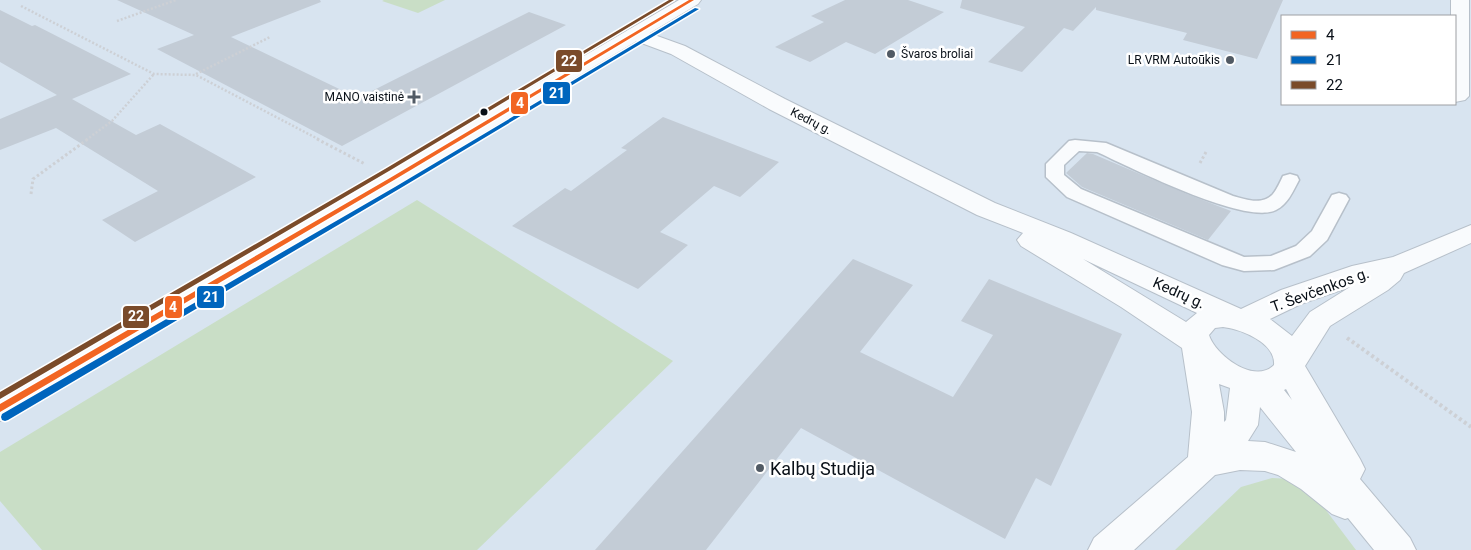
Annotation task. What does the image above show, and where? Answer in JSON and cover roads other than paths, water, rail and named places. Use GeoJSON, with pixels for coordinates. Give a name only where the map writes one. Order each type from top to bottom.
{"type":"FeatureCollection","features":[{"type":"Feature","properties":{"kind":"street"},"geometry":{"type":"LineString","coordinates":[[0,408],[392,179],[584,62],[692,0]]}},
{"type":"Feature","properties":{"kind":"street"},"geometry":{"type":"LineString","coordinates":[[1458,96],[1460,0]]}},
{"type":"Feature","properties":{"kind":"street","name":"Kedrų g."},"geometry":{"type":"LineString","coordinates":[[635,34],[678,50],[777,104],[986,209],[1062,238],[1271,334],[1284,348],[1290,365],[1391,543]]}},
{"type":"Feature","properties":{"kind":"street","name":"Kedrų g."},"geometry":{"type":"LineString","coordinates":[[986,209],[1053,255],[1130,300],[1196,345],[1207,360],[1220,370],[1253,382]]}},
{"type":"Feature","properties":{"kind":"street","name":"T. Ševčenkos g."},"geometry":{"type":"LineString","coordinates":[[1238,319],[1291,297],[1362,273],[1400,265],[1471,233]]}},
{"type":"Feature","properties":{"kind":"street","name":"T. Ševčenkos g."},"geometry":{"type":"LineString","coordinates":[[1290,365],[1320,319],[1378,283],[1400,265]]}},
{"type":"Feature","properties":{"kind":"street"},"geometry":{"type":"LineString","coordinates":[[1205,463],[1208,412],[1194,334],[1200,323],[1214,318],[1238,319]]}},
{"type":"Feature","properties":{"kind":"street"},"geometry":{"type":"LineString","coordinates":[[1253,382],[1280,379],[1290,365]]}},
{"type":"Feature","properties":{"kind":"street"},"geometry":{"type":"LineString","coordinates":[[1107,550],[1205,463],[1242,425],[1253,382]]}},
{"type":"Feature","properties":{"kind":"street"},"geometry":{"type":"LineString","coordinates":[[1253,382],[1391,543]]}},
{"type":"Feature","properties":{"kind":"street"},"geometry":{"type":"LineString","coordinates":[[1205,463],[1252,455],[1289,464],[1324,486],[1391,543]]}},
{"type":"Feature","properties":{"kind":"lane"},"geometry":{"type":"LineString","coordinates":[[1290,180],[1280,198],[1269,206],[1254,207],[1227,201],[1100,147],[1075,145],[1055,164],[1055,178],[1074,193],[1140,220],[1193,245],[1244,264],[1274,263],[1303,251],[1320,235],[1339,198]]}},
{"type":"Feature","properties":{"kind":"place","name":"Švaros broliai"},"geometry":{"type":"Point","coordinates":[891,54]}},
{"type":"Feature","properties":{"kind":"place","name":"LR VRM Autoūkis"},"geometry":{"type":"Point","coordinates":[1230,60]}},
{"type":"Feature","properties":{"kind":"place","name":"MANO vaistinė"},"geometry":{"type":"Point","coordinates":[414,97]}},
{"type":"Feature","properties":{"kind":"place","name":"Kalbų Studija"},"geometry":{"type":"Point","coordinates":[760,468]}}]}
